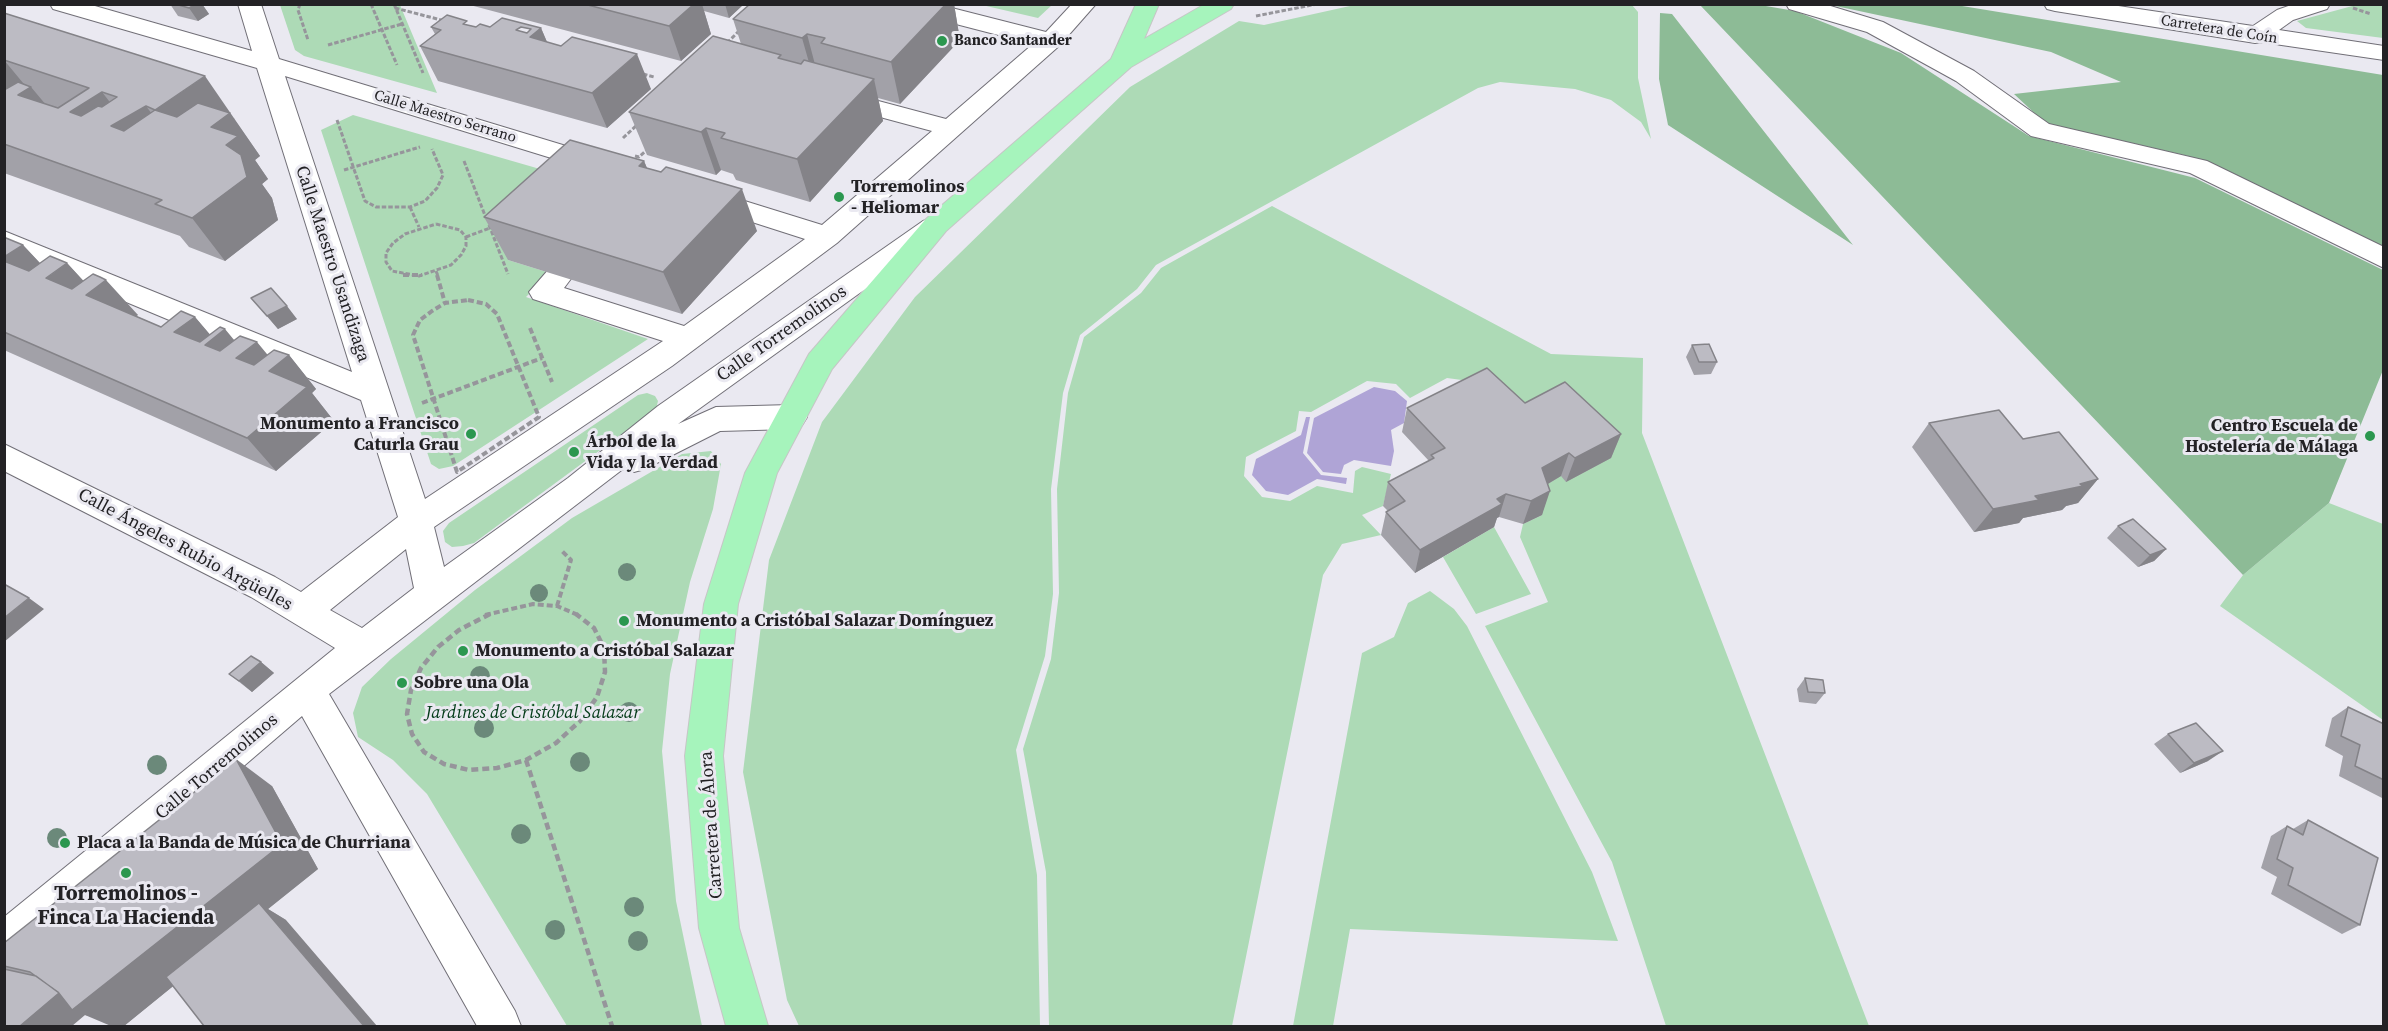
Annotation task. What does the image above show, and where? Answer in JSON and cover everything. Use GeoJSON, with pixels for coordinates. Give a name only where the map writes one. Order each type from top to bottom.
{"type":"FeatureCollection","features":[{"type":"Feature","properties":{"kind":"main road","name":"Calle Torremolinos"},"geometry":{"type":"LineString","coordinates":[[1122,62],[1148,4]]}},
{"type":"Feature","properties":{"kind":"main road","name":"Calle Torremolinos"},"geometry":{"type":"LineString","coordinates":[[936,225],[1122,62],[1223,5]]}},
{"type":"Feature","properties":{"kind":"main road","name":"Carretera de Álora"},"geometry":{"type":"LineString","coordinates":[[747,1026],[719,928],[704,756],[721,604],[761,473],[820,362],[936,225]]}},
{"type":"Feature","properties":{"kind":"street","name":"Calle Maestro Serrano"},"geometry":{"type":"LineString","coordinates":[[61,4],[613,162]]}},
{"type":"Feature","properties":{"kind":"street","name":"Calle Maestro Usandizaga"},"geometry":{"type":"LineString","coordinates":[[249,4],[416,522]]}},
{"type":"Feature","properties":{"kind":"street"},"geometry":{"type":"LineString","coordinates":[[906,4],[1051,41]]}},
{"type":"Feature","properties":{"kind":"street"},"geometry":{"type":"LineString","coordinates":[[302,612],[416,522],[688,338],[826,236],[1051,41],[1085,4]]}},
{"type":"Feature","properties":{"kind":"street"},"geometry":{"type":"LineString","coordinates":[[1797,4],[1875,27],[1965,76],[2040,130],[2198,167],[2384,259]]}},
{"type":"Feature","properties":{"kind":"street","name":"Carretera de Coín"},"geometry":{"type":"LineString","coordinates":[[2055,4],[2255,36],[2384,53]]}},
{"type":"Feature","properties":{"kind":"street"},"geometry":{"type":"LineString","coordinates":[[2255,36],[2285,15],[2319,4]]}},
{"type":"Feature","properties":{"kind":"street"},"geometry":{"type":"LineString","coordinates":[[830,96],[949,128]]}},
{"type":"Feature","properties":{"kind":"street"},"geometry":{"type":"LineString","coordinates":[[680,190],[826,236]]}},
{"type":"Feature","properties":{"kind":"street","name":"Calle Torremolinos"},"geometry":{"type":"LineString","coordinates":[[4,944],[307,690],[579,487],[669,414],[936,225]]}},
{"type":"Feature","properties":{"kind":"street"},"geometry":{"type":"LineString","coordinates":[[4,240],[378,406]]}},
{"type":"Feature","properties":{"kind":"street"},"geometry":{"type":"LineString","coordinates":[[559,276],[543,292],[688,338]]}},
{"type":"Feature","properties":{"kind":"street"},"geometry":{"type":"LineString","coordinates":[[579,487],[716,419],[791,417]]}},
{"type":"Feature","properties":{"kind":"street","name":"Calle Ángeles Rubio Argüelles"},"geometry":{"type":"LineString","coordinates":[[4,456],[263,587],[363,647]]}},
{"type":"Feature","properties":{"kind":"street"},"geometry":{"type":"LineString","coordinates":[[416,522],[433,594]]}},
{"type":"Feature","properties":{"kind":"street"},"geometry":{"type":"LineString","coordinates":[[307,690],[500,1026]]}},
{"type":"Feature","properties":{"kind":"path"},"geometry":{"type":"LineString","coordinates":[[371,4],[398,66]]}},
{"type":"Feature","properties":{"kind":"path"},"geometry":{"type":"LineString","coordinates":[[1223,5],[1258,17],[1317,4]]}},
{"type":"Feature","properties":{"kind":"path"},"geometry":{"type":"LineString","coordinates":[[2344,4],[2374,15]]}},
{"type":"Feature","properties":{"kind":"path"},"geometry":{"type":"LineString","coordinates":[[395,8],[448,22]]}},
{"type":"Feature","properties":{"kind":"path"},"geometry":{"type":"LineString","coordinates":[[322,47],[402,24]]}},
{"type":"Feature","properties":{"kind":"path"},"geometry":{"type":"LineString","coordinates":[[722,48],[745,26]]}},
{"type":"Feature","properties":{"kind":"path"},"geometry":{"type":"LineString","coordinates":[[643,74],[654,77]]}},
{"type":"Feature","properties":{"kind":"path"},"geometry":{"type":"LineString","coordinates":[[305,182],[354,167],[430,144],[442,175],[437,188],[425,201],[410,207],[376,207],[365,201],[354,167],[336,117]]}},
{"type":"Feature","properties":{"kind":"path"},"geometry":{"type":"LineString","coordinates":[[645,118],[611,149],[613,162],[639,157],[656,142]]}},
{"type":"Feature","properties":{"kind":"path"},"geometry":{"type":"LineString","coordinates":[[462,155],[509,276]]}},
{"type":"Feature","properties":{"kind":"path"},"geometry":{"type":"LineString","coordinates":[[410,207],[419,227]]}},
{"type":"Feature","properties":{"kind":"path"},"geometry":{"type":"LineString","coordinates":[[449,225],[460,230],[466,237],[466,246],[461,255],[451,265],[436,271],[419,276],[404,275],[392,270],[386,262],[386,253],[393,243],[419,227],[449,225]]}},
{"type":"Feature","properties":{"kind":"path"},"geometry":{"type":"LineString","coordinates":[[466,237],[490,228]]}},
{"type":"Feature","properties":{"kind":"path"},"geometry":{"type":"LineString","coordinates":[[501,256],[506,254]]}},
{"type":"Feature","properties":{"kind":"path"},"geometry":{"type":"LineString","coordinates":[[436,271],[445,303]]}},
{"type":"Feature","properties":{"kind":"path"},"geometry":{"type":"LineString","coordinates":[[468,300],[486,304],[497,314],[539,417],[457,472],[453,466],[413,335],[420,320],[445,303],[468,300]]}},
{"type":"Feature","properties":{"kind":"path"},"geometry":{"type":"LineString","coordinates":[[378,406],[434,399],[542,358],[530,327]]}},
{"type":"Feature","properties":{"kind":"path"},"geometry":{"type":"LineString","coordinates":[[556,544],[571,560],[556,606]]}},
{"type":"Feature","properties":{"kind":"path"},"geometry":{"type":"LineString","coordinates":[[533,604],[556,606],[577,614],[594,628],[604,648],[605,672],[597,697],[580,722],[556,743],[526,760],[497,768],[469,770],[444,764],[424,752],[412,734],[407,714],[411,690],[421,668],[438,647],[459,630],[483,616],[508,608],[533,604]]}},
{"type":"Feature","properties":{"kind":"path"},"geometry":{"type":"LineString","coordinates":[[526,760],[612,1026]]}},
{"type":"Feature","properties":{"kind":"green space"},"geometry":{"type":"Polygon","coordinates":[[[1052,4],[1038,18],[982,5],[1052,4]]]}},
{"type":"Feature","properties":{"kind":"green space"},"geometry":{"type":"Polygon","coordinates":[[[1359,4],[1632,5],[1638,12],[1638,78],[1651,139],[1641,122],[1611,100],[1575,89],[1500,82],[1478,88],[1156,265],[1137,289],[1080,335],[1063,393],[1051,489],[1053,594],[1045,656],[1016,750],[1037,875],[1040,1026],[799,1026],[787,1000],[743,772],[769,560],[822,422],[915,297],[1130,87],[1239,21],[1264,25],[1359,4]]]}},
{"type":"Feature","properties":{"kind":"green space"},"geometry":{"type":"Polygon","coordinates":[[[280,5],[400,5],[437,93],[304,56],[295,50],[280,5]]]}},
{"type":"Feature","properties":{"kind":"green space"},"geometry":{"type":"Polygon","coordinates":[[[1700,5],[1760,5],[1795,11],[1901,53],[2029,136],[2195,178],[2383,270],[2383,370],[2329,503],[2243,575],[1700,5]]]}},
{"type":"Feature","properties":{"kind":"green space"},"geometry":{"type":"Polygon","coordinates":[[[1831,5],[1956,5],[2383,75],[2383,250],[2188,156],[2045,123],[2014,94],[2121,82],[2051,52],[1831,5]]]}},
{"type":"Feature","properties":{"kind":"green space"},"geometry":{"type":"Polygon","coordinates":[[[2356,5],[2383,5],[2383,38],[2306,28],[2297,21],[2356,5]]]}},
{"type":"Feature","properties":{"kind":"green space"},"geometry":{"type":"Polygon","coordinates":[[[1660,13],[1672,14],[1853,245],[1668,125],[1659,79],[1660,13]]]}},
{"type":"Feature","properties":{"kind":"green space"},"geometry":{"type":"Polygon","coordinates":[[[353,115],[578,180],[508,260],[550,273],[526,297],[648,339],[453,466],[439,469],[431,464],[321,130],[353,115]]]}},
{"type":"Feature","properties":{"kind":"green space"},"geometry":{"type":"Polygon","coordinates":[[[1272,206],[1551,354],[1643,358],[1642,433],[1869,1026],[1666,1026],[1612,862],[1485,626],[1548,602],[1520,537],[1523,524],[1542,515],[1524,424],[1484,383],[1447,378],[1410,398],[1396,384],[1367,381],[1311,412],[1299,411],[1296,431],[1246,457],[1244,476],[1262,497],[1290,501],[1317,486],[1353,493],[1355,471],[1362,467],[1391,474],[1383,506],[1362,515],[1381,535],[1342,544],[1323,575],[1232,1026],[1049,1026],[1046,872],[1023,749],[1051,659],[1059,593],[1057,489],[1068,393],[1084,337],[1141,293],[1161,268],[1272,206]]]}},
{"type":"Feature","properties":{"kind":"green space"},"geometry":{"type":"Polygon","coordinates":[[[647,393],[655,396],[658,401],[656,409],[474,543],[452,547],[445,542],[443,531],[449,523],[638,395],[647,393]]]}},
{"type":"Feature","properties":{"kind":"green space","name":"Jardines de Cristóbal Salazar"},"geometry":{"type":"Polygon","coordinates":[[[711,451],[721,464],[713,509],[690,582],[670,674],[662,751],[676,901],[702,1026],[567,1026],[427,794],[393,760],[358,737],[353,713],[362,687],[391,659],[475,590],[572,518],[682,454],[711,451]]]}},
{"type":"Feature","properties":{"kind":"green space"},"geometry":{"type":"Polygon","coordinates":[[[2329,503],[2383,524],[2383,720],[2220,606],[2243,575],[2329,503]]]}},
{"type":"Feature","properties":{"kind":"green space"},"geometry":{"type":"Polygon","coordinates":[[[1494,527],[1531,594],[1476,614],[1443,557],[1494,527]]]}},
{"type":"Feature","properties":{"kind":"green space"},"geometry":{"type":"Polygon","coordinates":[[[1430,591],[1454,609],[1467,626],[1592,872],[1618,941],[1350,929],[1333,1026],[1293,1026],[1362,653],[1394,637],[1408,603],[1430,591]]]}},
{"type":"Feature","properties":{"kind":"shaded area"},"geometry":{"type":"Polygon","coordinates":[[[1374,387],[1395,391],[1407,401],[1404,423],[1391,430],[1394,451],[1391,466],[1354,460],[1344,465],[1341,474],[1323,472],[1307,453],[1314,418],[1374,387]]]}},
{"type":"Feature","properties":{"kind":"shaded area"},"geometry":{"type":"Polygon","coordinates":[[[1306,417],[1310,417],[1303,453],[1321,475],[1347,478],[1346,484],[1317,479],[1288,495],[1266,491],[1252,475],[1256,459],[1301,435],[1306,417]]]}},
{"type":"Feature","properties":{"kind":"building"},"geometry":{"type":"Polygon","coordinates":[[[175,4],[195,4],[189,8],[175,4]]]}},
{"type":"Feature","properties":{"kind":"building"},"geometry":{"type":"Polygon","coordinates":[[[584,4],[694,4],[669,26],[584,4]]]}},
{"type":"Feature","properties":{"kind":"building"},"geometry":{"type":"Polygon","coordinates":[[[750,4],[946,4],[891,62],[821,43],[825,38],[807,34],[802,38],[733,19],[750,4]]]}},
{"type":"Feature","properties":{"kind":"building"},"geometry":{"type":"Polygon","coordinates":[[[4,13],[205,76],[155,110],[177,117],[198,103],[230,113],[211,127],[238,136],[226,145],[241,155],[247,177],[192,218],[155,204],[162,200],[4,144],[4,90],[18,82],[31,87],[18,95],[58,108],[89,88],[4,60],[4,13]],[[102,92],[70,112],[81,116],[98,106],[102,107],[117,97],[102,92]],[[146,106],[111,126],[124,131],[155,110],[146,106]]]}},
{"type":"Feature","properties":{"kind":"building"},"geometry":{"type":"Polygon","coordinates":[[[447,15],[467,21],[463,24],[476,27],[480,24],[490,27],[502,18],[541,28],[530,37],[561,46],[572,37],[637,54],[592,93],[420,46],[441,30],[431,27],[447,15]],[[521,27],[516,30],[527,33],[531,29],[521,27]]]}},
{"type":"Feature","properties":{"kind":"building"},"geometry":{"type":"Polygon","coordinates":[[[713,36],[781,55],[778,58],[801,64],[804,60],[874,79],[797,159],[721,138],[725,133],[706,128],[701,132],[629,112],[713,36]]]}},
{"type":"Feature","properties":{"kind":"building"},"geometry":{"type":"Polygon","coordinates":[[[570,140],[644,161],[639,166],[661,172],[666,167],[742,189],[663,272],[484,217],[570,140]]]}},
{"type":"Feature","properties":{"kind":"building"},"geometry":{"type":"Polygon","coordinates":[[[6,238],[23,245],[4,257],[4,240],[6,238]]]}},
{"type":"Feature","properties":{"kind":"building"},"geometry":{"type":"Polygon","coordinates":[[[50,256],[67,263],[46,278],[72,289],[93,274],[106,280],[86,295],[161,327],[181,311],[195,317],[174,332],[200,342],[220,327],[225,329],[205,345],[220,351],[240,336],[257,342],[236,358],[254,365],[274,350],[289,355],[269,371],[307,387],[247,438],[4,332],[4,261],[29,271],[50,256]]]}},
{"type":"Feature","properties":{"kind":"building"},"geometry":{"type":"Polygon","coordinates":[[[271,288],[287,306],[267,316],[251,298],[271,288]]]}},
{"type":"Feature","properties":{"kind":"building"},"geometry":{"type":"Polygon","coordinates":[[[1709,344],[1717,362],[1699,362],[1692,345],[1709,344]]]}},
{"type":"Feature","properties":{"kind":"building"},"geometry":{"type":"Polygon","coordinates":[[[1487,368],[1525,403],[1565,382],[1621,434],[1575,458],[1569,453],[1542,468],[1550,491],[1531,501],[1506,494],[1497,499],[1502,504],[1420,550],[1386,512],[1405,501],[1388,482],[1434,458],[1431,455],[1445,448],[1407,408],[1487,368]]]}},
{"type":"Feature","properties":{"kind":"building"},"geometry":{"type":"Polygon","coordinates":[[[1999,410],[2023,439],[2059,432],[2098,479],[2080,484],[2083,486],[2035,496],[2039,500],[1993,509],[1929,423],[1999,410]]]}},
{"type":"Feature","properties":{"kind":"building"},"geometry":{"type":"Polygon","coordinates":[[[2133,519],[2166,549],[2150,555],[2118,526],[2133,519]]]}},
{"type":"Feature","properties":{"kind":"building"},"geometry":{"type":"Polygon","coordinates":[[[4,584],[29,598],[4,618],[4,584]]]}},
{"type":"Feature","properties":{"kind":"building"},"geometry":{"type":"Polygon","coordinates":[[[251,656],[261,662],[239,681],[229,674],[251,656]]]}},
{"type":"Feature","properties":{"kind":"building"},"geometry":{"type":"Polygon","coordinates":[[[1805,678],[1823,680],[1825,693],[1808,692],[1805,678]]]}},
{"type":"Feature","properties":{"kind":"building"},"geometry":{"type":"Polygon","coordinates":[[[2348,707],[2384,724],[2384,780],[2355,766],[2360,745],[2341,736],[2348,707]]]}},
{"type":"Feature","properties":{"kind":"building"},"geometry":{"type":"Polygon","coordinates":[[[2196,723],[2223,751],[2194,763],[2168,734],[2196,723]]]}},
{"type":"Feature","properties":{"kind":"building"},"geometry":{"type":"Polygon","coordinates":[[[236,759],[282,844],[72,1010],[58,992],[30,972],[4,966],[4,943],[236,759]]]}},
{"type":"Feature","properties":{"kind":"building"},"geometry":{"type":"Polygon","coordinates":[[[2308,820],[2378,858],[2360,925],[2288,885],[2293,868],[2277,859],[2287,826],[2303,835],[2308,820]]]}},
{"type":"Feature","properties":{"kind":"building"},"geometry":{"type":"Polygon","coordinates":[[[259,903],[364,1026],[204,1026],[166,977],[259,903]]]}},
{"type":"Feature","properties":{"kind":"building"},"geometry":{"type":"Polygon","coordinates":[[[4,969],[36,976],[59,993],[20,1026],[4,1026],[4,969]]]}},
{"type":"Feature","properties":{"kind":"place","name":"Banco Santander"},"geometry":{"type":"Point","coordinates":[942,41]}},
{"type":"Feature","properties":{"kind":"place","name":"Torremolinos - Heliomar"},"geometry":{"type":"Point","coordinates":[839,197]}},
{"type":"Feature","properties":{"kind":"place","name":"Monumento a Francisco Caturla Grau"},"geometry":{"type":"Point","coordinates":[471,434]}},
{"type":"Feature","properties":{"kind":"place","name":"Centro Escuela de Hostelería de Málaga"},"geometry":{"type":"Point","coordinates":[2370,436]}},
{"type":"Feature","properties":{"kind":"place","name":"Árbol de la Vida y la Verdad"},"geometry":{"type":"Point","coordinates":[574,452]}},
{"type":"Feature","properties":{"kind":"place","name":"Monumento a Cristóbal Salazar Domínguez"},"geometry":{"type":"Point","coordinates":[624,621]}},
{"type":"Feature","properties":{"kind":"place","name":"Monumento a Cristóbal Salazar"},"geometry":{"type":"Point","coordinates":[463,651]}},
{"type":"Feature","properties":{"kind":"place","name":"Sobre una Ola"},"geometry":{"type":"Point","coordinates":[402,683]}},
{"type":"Feature","properties":{"kind":"place","name":"Placa a la Banda de Música de Churriana"},"geometry":{"type":"Point","coordinates":[65,843]}},
{"type":"Feature","properties":{"kind":"place","name":"Torremolinos - Finca La Hacienda"},"geometry":{"type":"Point","coordinates":[126,873]}}]}
